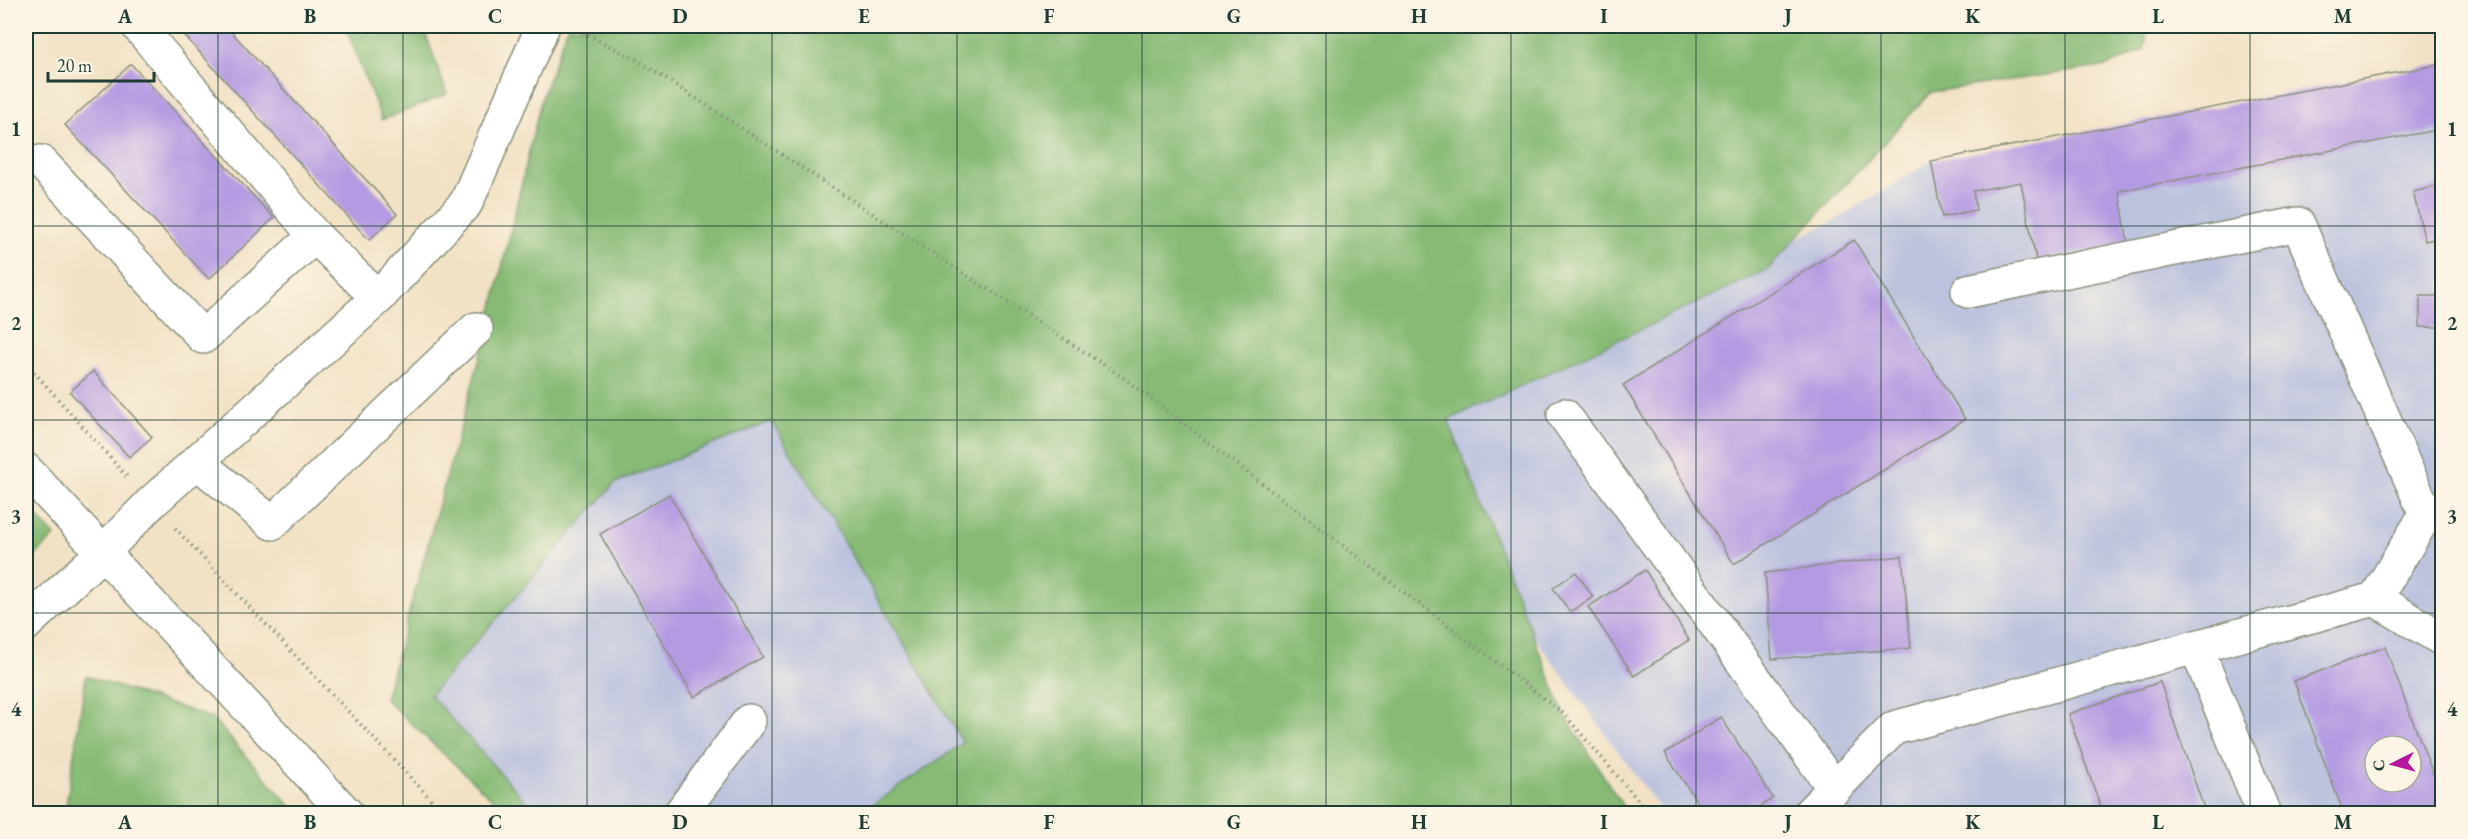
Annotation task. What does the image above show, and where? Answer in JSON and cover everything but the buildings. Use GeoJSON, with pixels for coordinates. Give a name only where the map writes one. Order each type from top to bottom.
{"type":"FeatureCollection","features":[{"type":"Feature","properties":{"kind":"lane"},"geometry":{"type":"LineString","coordinates":[[138,26],[315,236],[378,298]]}},
{"type":"Feature","properties":{"kind":"lane"},"geometry":{"type":"LineString","coordinates":[[26,624],[103,552],[151,503],[378,298],[466,203],[543,26]]}},
{"type":"Feature","properties":{"kind":"lane"},"geometry":{"type":"LineString","coordinates":[[41,162],[203,337],[315,236]]}},
{"type":"Feature","properties":{"kind":"lane"},"geometry":{"type":"LineString","coordinates":[[1809,813],[1894,728],[2375,599],[2426,514],[2298,224],[1968,291]]}},
{"type":"Feature","properties":{"kind":"lane"},"geometry":{"type":"LineString","coordinates":[[197,462],[272,523],[476,329]]}},
{"type":"Feature","properties":{"kind":"lane"},"geometry":{"type":"LineString","coordinates":[[1564,415],[1834,788]]}},
{"type":"Feature","properties":{"kind":"lane"},"geometry":{"type":"LineString","coordinates":[[26,470],[347,813]]}},
{"type":"Feature","properties":{"kind":"lane"},"geometry":{"type":"LineString","coordinates":[[2375,599],[2442,639]]}},
{"type":"Feature","properties":{"kind":"lane"},"geometry":{"type":"LineString","coordinates":[[2196,647],[2264,813]]}},
{"type":"Feature","properties":{"kind":"lane"},"geometry":{"type":"LineString","coordinates":[[680,813],[749,721]]}},
{"type":"Feature","properties":{"kind":"path"},"geometry":{"type":"LineString","coordinates":[[569,26],[638,60],[1121,376],[1564,714],[1650,813]]}},
{"type":"Feature","properties":{"kind":"path"},"geometry":{"type":"LineString","coordinates":[[26,363],[151,503],[445,813]]}},
{"type":"Feature","properties":{"kind":"shaded area"},"geometry":{"type":"Polygon","coordinates":[[[2442,64],[2442,813],[1663,813],[1383,430],[1834,221],[1931,161],[2442,64]]]}},
{"type":"Feature","properties":{"kind":"shaded area"},"geometry":{"type":"Polygon","coordinates":[[[772,420],[963,743],[861,813],[536,813],[430,695],[615,483],[772,420]]]}},
{"type":"Feature","properties":{"kind":"green space"},"geometry":{"type":"Polygon","coordinates":[[[345,26],[423,26],[447,94],[382,120],[345,26]]]}},
{"type":"Feature","properties":{"kind":"green space"},"geometry":{"type":"Polygon","coordinates":[[[568,26],[2149,26],[2144,50],[2107,66],[1931,92],[1767,270],[1448,420],[1564,714],[1624,808],[1618,813],[861,813],[963,743],[772,421],[615,483],[430,695],[536,813],[507,813],[385,699],[488,328],[541,100],[568,26]]]}},
{"type":"Feature","properties":{"kind":"green space"},"geometry":{"type":"Polygon","coordinates":[[[26,504],[55,536],[26,565],[26,504]]]}},
{"type":"Feature","properties":{"kind":"green space"},"geometry":{"type":"Polygon","coordinates":[[[86,676],[212,718],[297,813],[65,813],[86,676]]]}}]}
